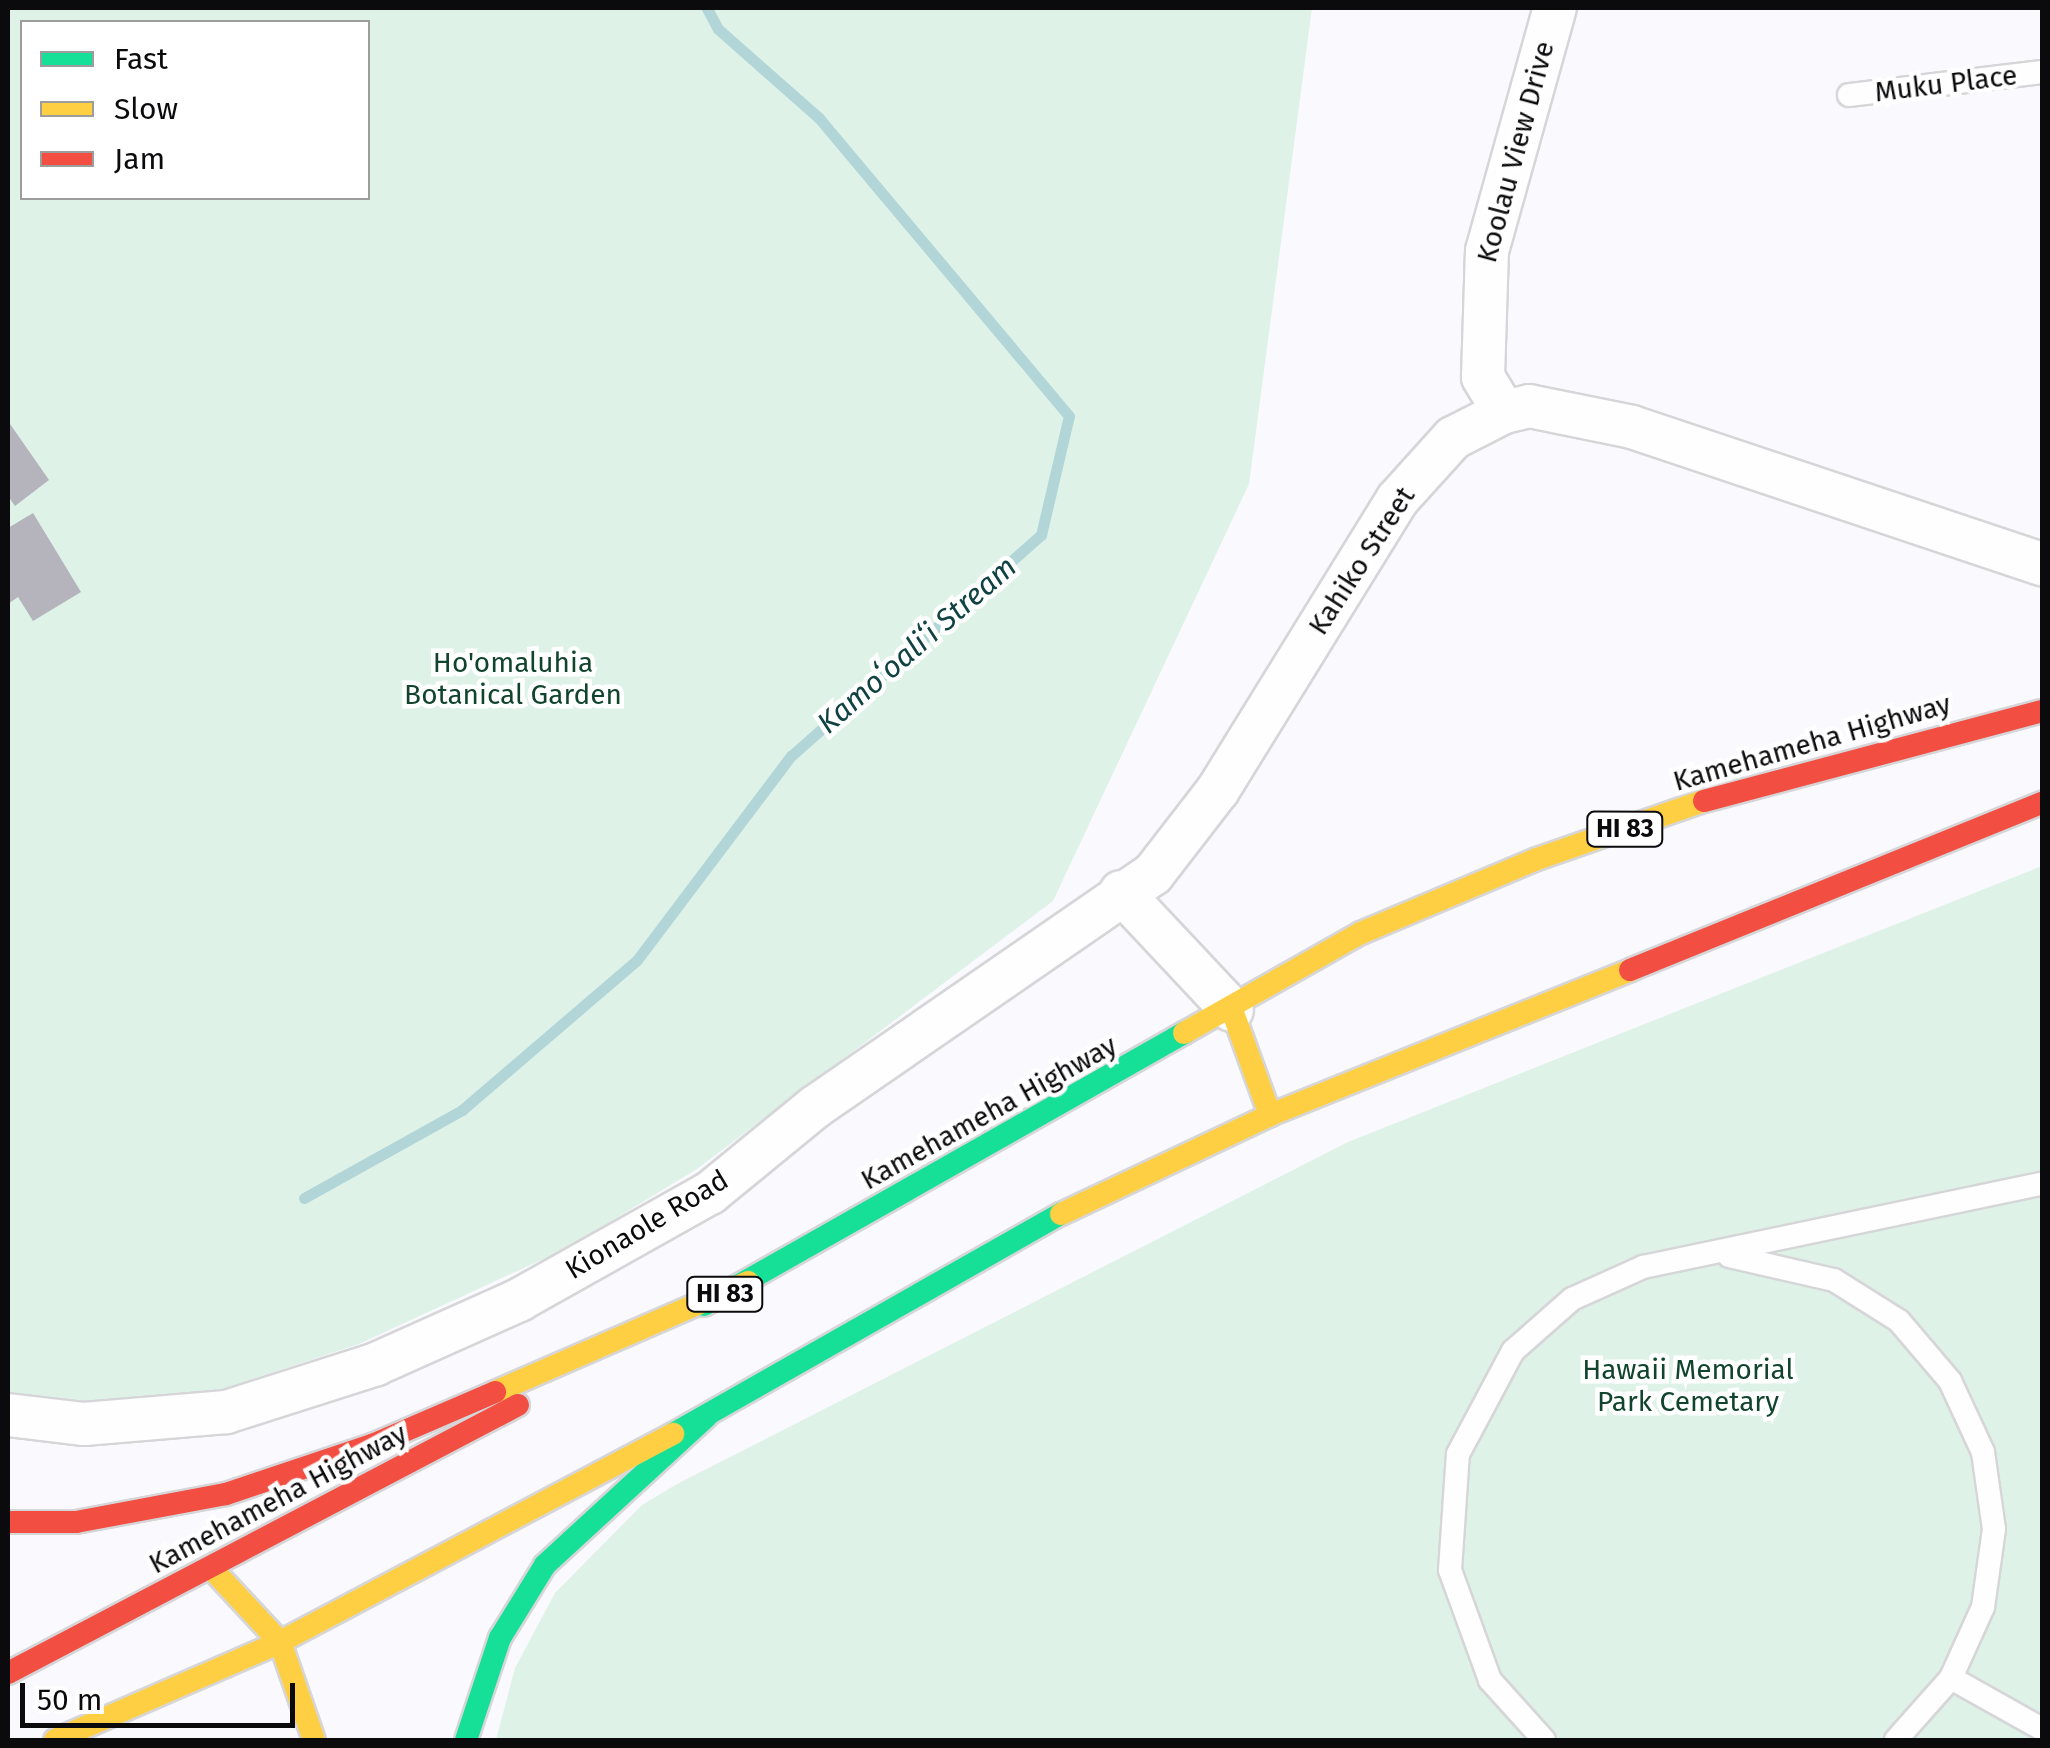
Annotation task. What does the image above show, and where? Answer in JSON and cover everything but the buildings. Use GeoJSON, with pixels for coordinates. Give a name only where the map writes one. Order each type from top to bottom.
{"type":"FeatureCollection","features":[{"type":"Feature","properties":{"kind":"main road","name":"Kamehameha Highway"},"geometry":{"type":"LineString","coordinates":[[8,1673],[214,1570],[748,1282],[1232,1010],[1361,933],[1537,859],[1736,790],[2042,711]]}},
{"type":"Feature","properties":{"kind":"main road"},"geometry":{"type":"LineString","coordinates":[[54,1740],[280,1642],[706,1417],[1027,1230],[1270,1116],[2042,803]]}},
{"type":"Feature","properties":{"kind":"main road"},"geometry":{"type":"LineString","coordinates":[[1232,1010],[1270,1116]]}},
{"type":"Feature","properties":{"kind":"main road"},"geometry":{"type":"LineString","coordinates":[[8,1522],[76,1522],[226,1494],[372,1445],[748,1282]]}},
{"type":"Feature","properties":{"kind":"main road"},"geometry":{"type":"LineString","coordinates":[[466,1740],[500,1638],[546,1565],[706,1417]]}},
{"type":"Feature","properties":{"kind":"main road"},"geometry":{"type":"LineString","coordinates":[[214,1570],[280,1642],[314,1740]]}},
{"type":"Feature","properties":{"kind":"street","name":"Koolau View Drive"},"geometry":{"type":"LineString","coordinates":[[1504,412],[1484,376],[1487,250],[1555,8]]}},
{"type":"Feature","properties":{"kind":"street","name":"Kahiko Street"},"geometry":{"type":"LineString","coordinates":[[1121,892],[1153,874],[1198,820],[1397,500],[1453,438],[1504,412],[1530,406],[1632,427],[2042,564]]}},
{"type":"Feature","properties":{"kind":"street"},"geometry":{"type":"LineString","coordinates":[[1121,892],[1232,1010]]}},
{"type":"Feature","properties":{"kind":"street","name":"Kionaole Road"},"geometry":{"type":"LineString","coordinates":[[8,1415],[84,1424],[226,1412],[376,1364],[519,1300],[710,1193],[815,1107],[1121,892]]}},
{"type":"Feature","properties":{"kind":"lane","name":"Muku Place"},"geometry":{"type":"LineString","coordinates":[[1848,95],[2042,72]]}},
{"type":"Feature","properties":{"kind":"lane"},"geometry":{"type":"LineString","coordinates":[[1544,1740],[1490,1680],[1458,1609],[1447,1532],[1458,1454],[1490,1383],[1541,1323],[1607,1281],[1681,1258],[2042,1184]]}},
{"type":"Feature","properties":{"kind":"lane"},"geometry":{"type":"LineString","coordinates":[[1681,1258],[1759,1258],[1834,1280],[1899,1322],[1950,1380],[1983,1452],[1994,1529],[1983,1606],[1951,1678],[1896,1740]]}},
{"type":"Feature","properties":{"kind":"lane"},"geometry":{"type":"LineString","coordinates":[[1951,1678],[2042,1729]]}},
{"type":"Feature","properties":{"kind":"green space","name":"Ho'omaluhia Botanical Garden"},"geometry":{"type":"Polygon","coordinates":[[[8,8],[1312,8],[1249,484],[1053,901],[697,1169],[565,1249],[359,1344],[219,1390],[128,1407],[8,1394],[8,8]]]}},
{"type":"Feature","properties":{"kind":"green space","name":"Hawaii Memorial Park Cemetary"},"geometry":{"type":"Polygon","coordinates":[[[2042,866],[2042,1740],[496,1740],[515,1668],[555,1593],[642,1505],[677,1484],[1348,1142],[2042,866]]]}},
{"type":"Feature","properties":{"kind":"waterway","name":"Kamoʻoaliʻi Stream"},"geometry":{"type":"LineString","coordinates":[[304,1198],[462,1110],[637,960],[791,756],[1041,535],[1069,416],[819,118],[718,29],[707,8]]}},
{"type":"Feature","properties":{"kind":"traffic: fast"},"geometry":{"type":"LineString","coordinates":[[704,1305],[1184,1033]]}},
{"type":"Feature","properties":{"kind":"traffic: fast"},"geometry":{"type":"LineString","coordinates":[[673,1434],[1061,1214]]}},
{"type":"Feature","properties":{"kind":"traffic: fast"},"geometry":{"type":"LineString","coordinates":[[466,1740],[500,1638],[545,1565],[706,1417]]}},
{"type":"Feature","properties":{"kind":"traffic: slow"},"geometry":{"type":"LineString","coordinates":[[1184,1033],[1361,933],[1537,859],[1704,801]]}},
{"type":"Feature","properties":{"kind":"traffic: slow"},"geometry":{"type":"LineString","coordinates":[[1061,1214],[1270,1115],[1630,970]]}},
{"type":"Feature","properties":{"kind":"traffic: slow"},"geometry":{"type":"LineString","coordinates":[[1232,1010],[1270,1115]]}},
{"type":"Feature","properties":{"kind":"traffic: slow"},"geometry":{"type":"LineString","coordinates":[[495,1392],[748,1282]]}},
{"type":"Feature","properties":{"kind":"traffic: slow"},"geometry":{"type":"LineString","coordinates":[[55,1740],[280,1642],[673,1434]]}},
{"type":"Feature","properties":{"kind":"traffic: slow"},"geometry":{"type":"LineString","coordinates":[[213,1570],[280,1642]]}},
{"type":"Feature","properties":{"kind":"traffic: slow"},"geometry":{"type":"LineString","coordinates":[[280,1642],[314,1740]]}},
{"type":"Feature","properties":{"kind":"traffic: jam"},"geometry":{"type":"LineString","coordinates":[[1704,801],[2042,711]]}},
{"type":"Feature","properties":{"kind":"traffic: jam"},"geometry":{"type":"LineString","coordinates":[[1630,970],[2042,803]]}},
{"type":"Feature","properties":{"kind":"traffic: jam"},"geometry":{"type":"LineString","coordinates":[[8,1522],[76,1522],[226,1494],[372,1445],[495,1392]]}},
{"type":"Feature","properties":{"kind":"traffic: jam"},"geometry":{"type":"LineString","coordinates":[[8,1673],[518,1405]]}}]}
